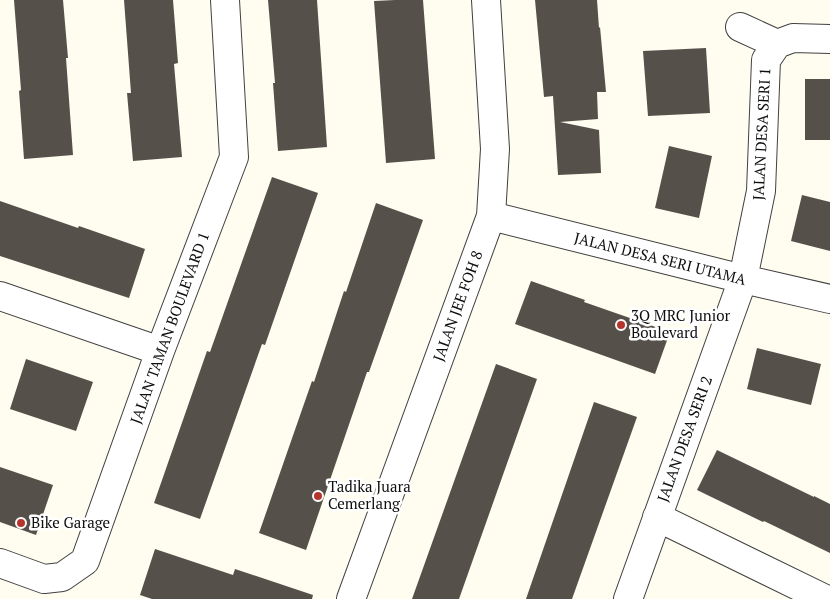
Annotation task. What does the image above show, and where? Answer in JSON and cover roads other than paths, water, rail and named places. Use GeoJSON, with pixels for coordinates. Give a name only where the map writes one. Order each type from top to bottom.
{"type":"FeatureCollection","features":[{"type":"Feature","properties":{"kind":"street","name":"JALAN TAMAN BOULEVARD 1"},"geometry":{"type":"LineString","coordinates":[[0,563],[44,579],[62,577],[85,561],[160,351],[234,157],[225,0]]}},
{"type":"Feature","properties":{"kind":"street","name":"JALAN JEE FOH 8"},"geometry":{"type":"LineString","coordinates":[[351,599],[490,216],[495,149],[486,0]]}},
{"type":"Feature","properties":{"kind":"street"},"geometry":{"type":"LineString","coordinates":[[740,27],[777,44],[793,38],[830,39]]}},
{"type":"Feature","properties":{"kind":"street","name":"JALAN DESA SERI 1"},"geometry":{"type":"LineString","coordinates":[[743,279],[761,191],[766,60],[777,44]]}},
{"type":"Feature","properties":{"kind":"street","name":"JALAN DESA SERI UTAMA"},"geometry":{"type":"LineString","coordinates":[[490,216],[830,299]]}},
{"type":"Feature","properties":{"kind":"street","name":"JALAN DESA SERI 2"},"geometry":{"type":"LineString","coordinates":[[628,599],[743,279]]}},
{"type":"Feature","properties":{"kind":"street"},"geometry":{"type":"LineString","coordinates":[[0,296],[160,351]]}},
{"type":"Feature","properties":{"kind":"street"},"geometry":{"type":"LineString","coordinates":[[657,517],[825,599]]}},
{"type":"Feature","properties":{"kind":"place","name":"3Q MRC Junior Boulevard"},"geometry":{"type":"Point","coordinates":[621,325]}},
{"type":"Feature","properties":{"kind":"place","name":"Tadika Juara Cemerlang"},"geometry":{"type":"Point","coordinates":[318,496]}},
{"type":"Feature","properties":{"kind":"place","name":"Bike Garage"},"geometry":{"type":"Point","coordinates":[21,523]}}]}
